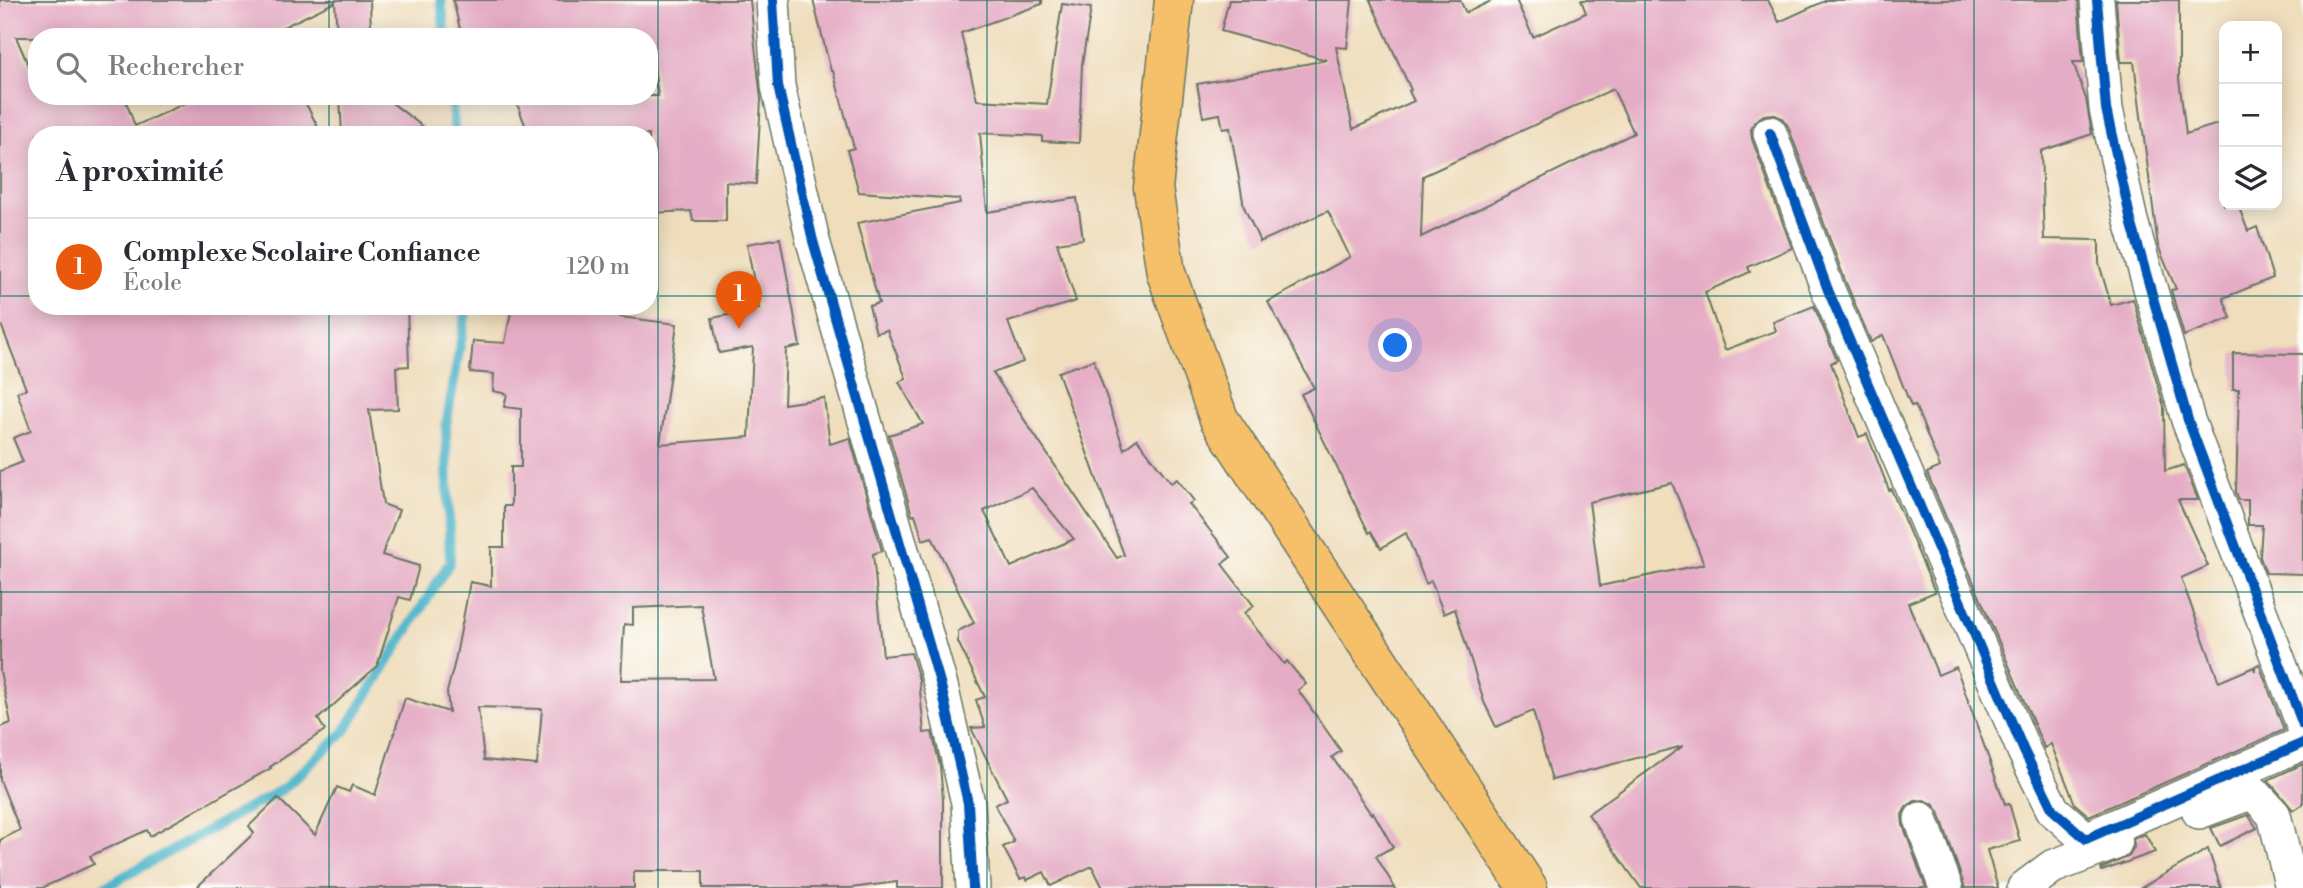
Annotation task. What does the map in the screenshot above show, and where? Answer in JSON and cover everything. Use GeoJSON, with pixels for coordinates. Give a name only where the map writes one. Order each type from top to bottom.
{"type":"FeatureCollection","features":[{"type":"Feature","properties":{"kind":"highway"},"geometry":{"type":"LineString","coordinates":[[1174,0],[1153,188],[1166,273],[1219,419],[1528,888]]}},
{"type":"Feature","properties":{"kind":"street"},"geometry":{"type":"LineString","coordinates":[[773,0],[777,74],[813,241],[941,685],[968,803],[974,888]]}},
{"type":"Feature","properties":{"kind":"street"},"geometry":{"type":"LineString","coordinates":[[2097,0],[2106,109],[2131,221],[2180,394],[2303,725]]}},
{"type":"Feature","properties":{"kind":"street"},"geometry":{"type":"LineString","coordinates":[[1770,133],[1828,290],[2024,751],[2053,810],[2086,839],[2303,743]]}},
{"type":"Feature","properties":{"kind":"street"},"geometry":{"type":"LineString","coordinates":[[2024,888],[2052,867],[2253,792],[2274,815],[2292,888]]}},
{"type":"Feature","properties":{"kind":"street"},"geometry":{"type":"LineString","coordinates":[[1921,819],[1946,888]]}},
{"type":"Feature","properties":{"kind":"building"},"geometry":{"type":"Polygon","coordinates":[[[0,0],[370,0],[371,28],[337,28],[335,2],[282,28],[28,28],[28,37],[16,37],[28,64],[28,105],[127,105],[135,126],[28,126],[28,315],[407,315],[409,366],[396,367],[398,409],[369,410],[383,504],[399,510],[382,555],[419,566],[410,600],[399,597],[377,666],[318,719],[325,730],[271,768],[150,836],[147,830],[90,856],[94,864],[42,888],[0,888],[0,840],[20,830],[0,780],[0,727],[11,723],[0,671],[0,471],[23,462],[13,438],[31,431],[17,392],[26,389],[0,322],[0,0]]]}},
{"type":"Feature","properties":{"kind":"building"},"geometry":{"type":"Polygon","coordinates":[[[453,0],[750,0],[761,100],[756,184],[726,182],[726,221],[693,221],[691,211],[658,213],[658,126],[526,126],[517,105],[658,105],[658,28],[460,28],[453,0]]]}},
{"type":"Feature","properties":{"kind":"building"},"geometry":{"type":"Polygon","coordinates":[[[813,0],[1042,0],[1042,4],[961,33],[977,100],[1047,104],[1062,4],[1091,8],[1082,64],[1079,143],[1042,141],[1042,136],[980,133],[987,212],[1077,198],[1083,239],[1057,243],[1076,301],[1008,322],[1023,362],[993,373],[1117,558],[1124,555],[1058,372],[1094,360],[1124,449],[1137,439],[1171,483],[1177,479],[1194,501],[1189,504],[1231,557],[1222,564],[1254,606],[1244,613],[1284,664],[1287,661],[1306,684],[1298,690],[1341,751],[1332,757],[1371,814],[1373,812],[1393,847],[1376,856],[1395,888],[1103,888],[1092,866],[1051,886],[1044,872],[1027,880],[1026,877],[1020,879],[1003,847],[1014,842],[995,805],[1007,799],[971,728],[985,727],[976,700],[985,697],[958,642],[958,631],[974,623],[932,537],[923,540],[915,514],[912,515],[889,435],[923,424],[899,382],[906,378],[887,330],[876,333],[869,306],[879,303],[857,223],[960,203],[959,199],[859,192],[847,150],[854,148],[813,0]],[[1032,488],[984,511],[1011,567],[1074,539],[1032,488]]]}},
{"type":"Feature","properties":{"kind":"building"},"geometry":{"type":"Polygon","coordinates":[[[1229,0],[1352,0],[1347,48],[1336,47],[1353,129],[1414,101],[1370,0],[1460,0],[1466,13],[1493,0],[1516,0],[1533,37],[1586,13],[1581,0],[1768,0],[1779,22],[1827,0],[2078,0],[2083,62],[2073,62],[2086,99],[2092,134],[2041,151],[2044,239],[2099,240],[2099,263],[2111,305],[2133,299],[2164,407],[2165,471],[2184,465],[2198,500],[2178,500],[2208,566],[2181,578],[2219,682],[2254,667],[2255,671],[2255,666],[2259,664],[2284,730],[2089,816],[2075,804],[2051,744],[2044,748],[1927,473],[1940,467],[1915,405],[1911,406],[1883,335],[1871,342],[1846,283],[1788,126],[1782,118],[1773,114],[1764,115],[1755,121],[1751,129],[1752,139],[1792,248],[1748,267],[1750,272],[1705,292],[1725,350],[1776,331],[1773,322],[1814,306],[1837,360],[1831,363],[1859,437],[1867,434],[1935,592],[1908,603],[1938,675],[1956,667],[2005,804],[2009,803],[2020,841],[1987,850],[1998,888],[1965,888],[1939,812],[1933,804],[1924,800],[1915,801],[1906,807],[1902,815],[1903,825],[1926,888],[1641,888],[1588,814],[1683,746],[1552,780],[1533,711],[1496,727],[1484,702],[1455,609],[1444,614],[1431,581],[1426,584],[1406,533],[1381,548],[1371,531],[1369,533],[1301,394],[1314,388],[1268,302],[1350,257],[1328,211],[1260,242],[1244,207],[1230,128],[1223,129],[1220,114],[1203,117],[1197,84],[1327,60],[1221,31],[1229,0]],[[1613,89],[1423,176],[1421,237],[1634,133],[1613,89]],[[1672,483],[1589,502],[1600,586],[1704,564],[1672,483]]]}},
{"type":"Feature","properties":{"kind":"building"},"geometry":{"type":"Polygon","coordinates":[[[2116,0],[2179,0],[2179,79],[2186,134],[2219,124],[2219,210],[2240,210],[2248,231],[2257,227],[2273,278],[2223,298],[2231,318],[2184,336],[2171,290],[2176,289],[2158,246],[2134,62],[2121,62],[2116,0]]]}},
{"type":"Feature","properties":{"kind":"building"},"geometry":{"type":"Polygon","coordinates":[[[181,105],[307,105],[317,126],[135,126],[181,105]]]}},
{"type":"Feature","properties":{"kind":"building"},"geometry":{"type":"Polygon","coordinates":[[[340,105],[395,105],[422,126],[342,126],[340,105]]]}},
{"type":"Feature","properties":{"kind":"building"},"geometry":{"type":"Polygon","coordinates":[[[780,238],[800,346],[786,349],[784,404],[824,398],[830,444],[850,438],[882,551],[873,554],[883,656],[911,653],[919,680],[924,733],[932,732],[940,766],[943,799],[943,888],[897,888],[897,882],[851,888],[703,888],[703,871],[634,871],[634,888],[196,888],[254,833],[249,826],[278,798],[315,835],[337,787],[349,792],[352,785],[375,795],[405,698],[449,712],[447,692],[470,582],[491,586],[491,547],[504,547],[504,506],[511,506],[511,467],[521,467],[521,409],[504,407],[507,394],[493,391],[494,374],[470,372],[473,341],[505,343],[510,315],[620,315],[677,324],[660,444],[749,437],[753,347],[719,353],[712,318],[759,309],[747,244],[780,238]],[[701,605],[633,608],[633,625],[624,624],[621,680],[714,679],[701,605]],[[478,707],[484,760],[537,765],[542,709],[478,707]]]}},
{"type":"Feature","properties":{"kind":"building"},"geometry":{"type":"Polygon","coordinates":[[[2233,353],[2303,354],[2303,574],[2266,573],[2260,557],[2262,525],[2248,525],[2248,500],[2239,500],[2236,492],[2239,389],[2233,389],[2233,353]]]}},
{"type":"Feature","properties":{"kind":"building"},"geometry":{"type":"Polygon","coordinates":[[[2303,764],[2303,805],[2293,810],[2268,780],[2303,764]]]}},
{"type":"Feature","properties":{"kind":"building"},"geometry":{"type":"Polygon","coordinates":[[[2248,815],[2257,828],[2220,846],[2211,828],[2248,815]]]}},
{"type":"Feature","properties":{"kind":"building"},"geometry":{"type":"Polygon","coordinates":[[[2145,834],[2155,852],[2102,871],[2101,869],[2129,856],[2134,847],[2133,839],[2145,834]]]}},
{"type":"Feature","properties":{"kind":"building"},"geometry":{"type":"Polygon","coordinates":[[[2208,849],[2221,888],[2141,888],[2208,849]]]}},
{"type":"Feature","properties":{"kind":"waterway"},"geometry":{"type":"LineString","coordinates":[[441,0],[444,28]]}},
{"type":"Feature","properties":{"kind":"waterway"},"geometry":{"type":"LineString","coordinates":[[452,105],[454,126]]}},
{"type":"Feature","properties":{"kind":"waterway"},"geometry":{"type":"LineString","coordinates":[[103,888],[283,789],[344,732],[450,562],[446,426],[465,315]]}},
{"type":"Feature","properties":{"kind":"cycle path"},"geometry":{"type":"LineString","coordinates":[[773,0],[778,86],[813,241],[941,686],[968,803],[973,888]]}},
{"type":"Feature","properties":{"kind":"cycle path"},"geometry":{"type":"LineString","coordinates":[[2097,0],[2106,109],[2131,221],[2188,420],[2303,725]]}},
{"type":"Feature","properties":{"kind":"cycle path"},"geometry":{"type":"LineString","coordinates":[[1770,133],[1828,290],[2024,751],[2053,810],[2086,839],[2303,743]]}},
{"type":"Feature","properties":{"kind":"place","name":"Complexe Scolaire Confiance"},"geometry":{"type":"Point","coordinates":[739,329]}}]}
